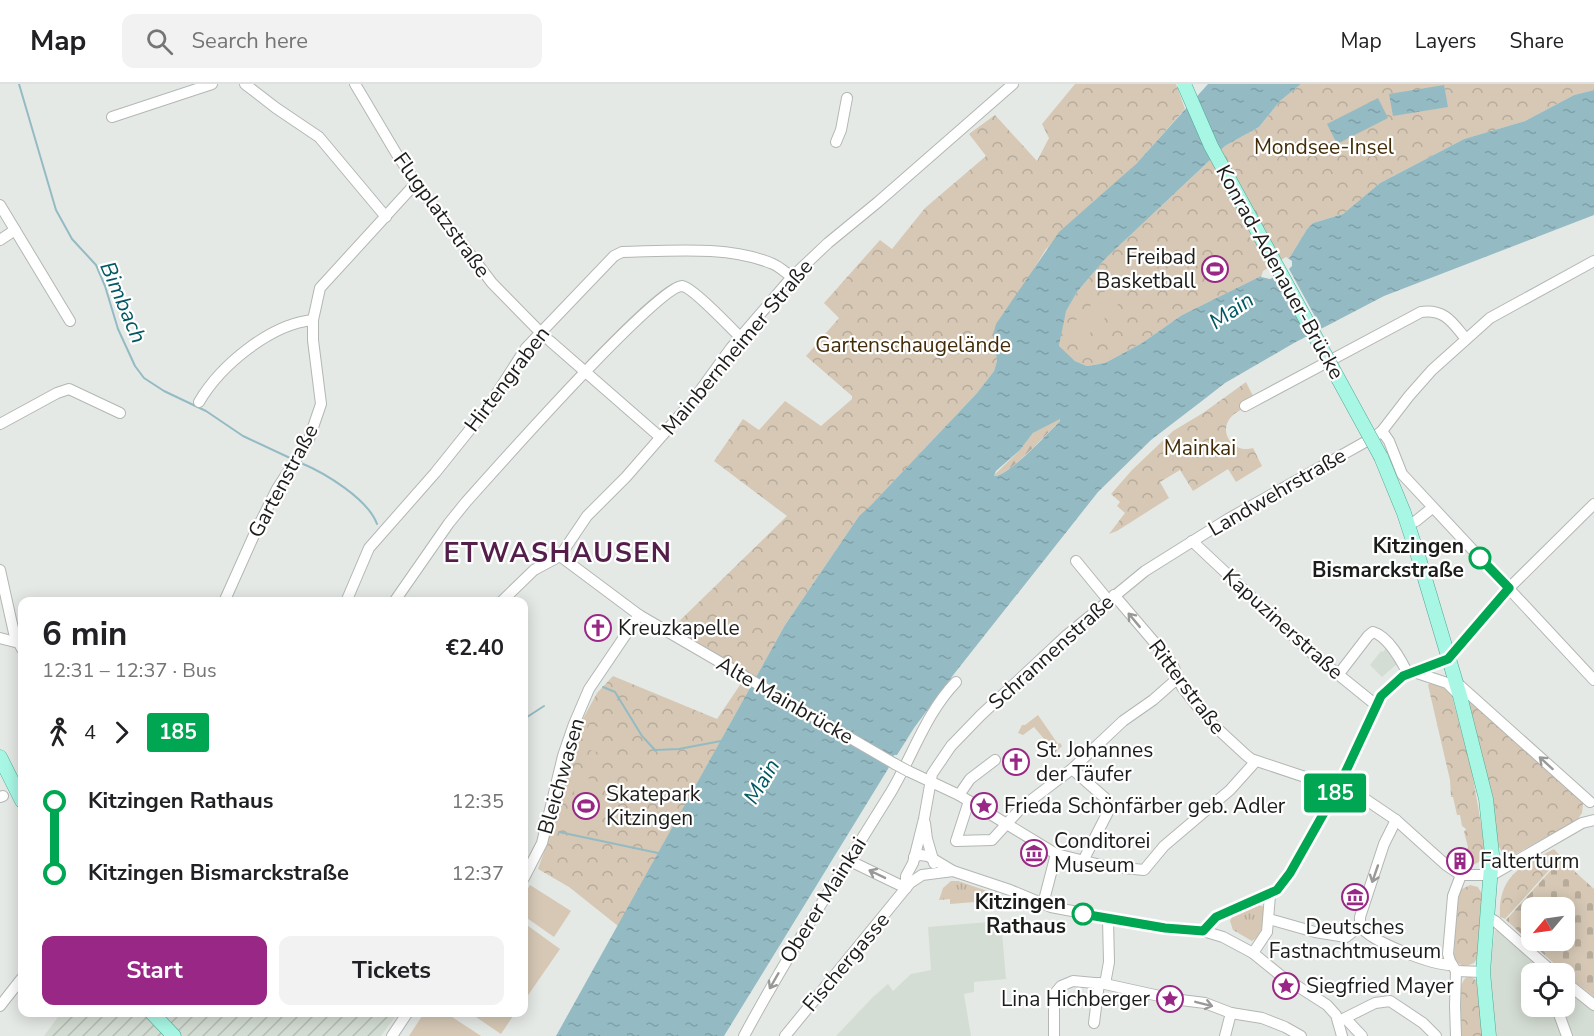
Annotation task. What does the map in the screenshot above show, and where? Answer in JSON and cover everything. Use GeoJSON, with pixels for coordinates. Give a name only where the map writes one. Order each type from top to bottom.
{"type":"FeatureCollection","features":[{"type":"Feature","properties":{"kind":"main road","name":"Konrad-Adenauer-Brücke"},"geometry":{"type":"LineString","coordinates":[[1184,84],[1211,146],[1381,457],[1408,524],[1460,696],[1486,799],[1491,838],[1492,875],[1483,972],[1489,1036]]}},
{"type":"Feature","properties":{"kind":"main road"},"geometry":{"type":"LineString","coordinates":[[0,757],[18,793]]}},
{"type":"Feature","properties":{"kind":"main road"},"geometry":{"type":"LineString","coordinates":[[156,1017],[174,1036]]}},
{"type":"Feature","properties":{"kind":"street"},"geometry":{"type":"LineString","coordinates":[[112,117],[212,84]]}},
{"type":"Feature","properties":{"kind":"street"},"geometry":{"type":"LineString","coordinates":[[246,84],[276,108],[320,137],[386,217]]}},
{"type":"Feature","properties":{"kind":"street","name":"Flugplatzstraße"},"geometry":{"type":"LineString","coordinates":[[355,84],[416,183],[492,283],[544,336],[660,437]]}},
{"type":"Feature","properties":{"kind":"street","name":"Mainbernheimer Straße"},"geometry":{"type":"LineString","coordinates":[[560,556],[587,516],[626,477],[694,399],[740,337],[792,277],[828,243],[1013,84]]}},
{"type":"Feature","properties":{"kind":"street"},"geometry":{"type":"LineString","coordinates":[[836,142],[841,130],[847,98]]}},
{"type":"Feature","properties":{"kind":"street","name":"Gartenstraße"},"geometry":{"type":"LineString","coordinates":[[227,597],[277,489],[309,438],[321,404],[313,340],[313,320],[320,288],[416,183]]}},
{"type":"Feature","properties":{"kind":"street"},"geometry":{"type":"LineString","coordinates":[[0,205],[70,321]]}},
{"type":"Feature","properties":{"kind":"street"},"geometry":{"type":"LineString","coordinates":[[0,240],[15,230]]}},
{"type":"Feature","properties":{"kind":"street","name":"Hirtengraben"},"geometry":{"type":"LineString","coordinates":[[348,597],[369,549],[488,407],[526,348],[544,336],[614,256],[622,252],[691,251],[739,254],[774,265],[792,277]]}},
{"type":"Feature","properties":{"kind":"street","name":"Landwehrstraße"},"geometry":{"type":"LineString","coordinates":[[1192,541],[1382,431],[1432,370],[1490,318],[1594,261]]}},
{"type":"Feature","properties":{"kind":"street"},"geometry":{"type":"LineString","coordinates":[[397,597],[449,523],[642,314],[678,286],[684,286],[693,292],[740,337]]}},
{"type":"Feature","properties":{"kind":"street"},"geometry":{"type":"LineString","coordinates":[[1245,406],[1421,312],[1435,311],[1443,315],[1453,322],[1466,339]]}},
{"type":"Feature","properties":{"kind":"street"},"geometry":{"type":"LineString","coordinates":[[199,402],[210,385],[249,348],[298,322],[313,320]]}},
{"type":"Feature","properties":{"kind":"street"},"geometry":{"type":"LineString","coordinates":[[0,424],[57,393],[69,389],[120,413]]}},
{"type":"Feature","properties":{"kind":"street"},"geometry":{"type":"LineString","coordinates":[[1382,431],[1389,441],[1402,474],[1594,680]]}},
{"type":"Feature","properties":{"kind":"street"},"geometry":{"type":"LineString","coordinates":[[1203,931],[1216,917],[1248,902],[1270,895],[1280,888],[1338,788],[1376,705],[1390,686],[1411,673],[1448,659],[1509,588],[1594,504]]}},
{"type":"Feature","properties":{"kind":"street"},"geometry":{"type":"LineString","coordinates":[[1408,524],[1416,521],[1432,508]]}},
{"type":"Feature","properties":{"kind":"street","name":"Schrannenstraße"},"geometry":{"type":"LineString","coordinates":[[906,888],[906,876],[914,860],[930,782],[944,754],[979,716],[1067,635],[1145,571],[1192,541]]}},
{"type":"Feature","properties":{"kind":"street","name":"Kapuzinerstraße"},"geometry":{"type":"LineString","coordinates":[[1192,541],[1308,650],[1376,705]]}},
{"type":"Feature","properties":{"kind":"street"},"geometry":{"type":"LineString","coordinates":[[506,597],[534,570],[560,556]]}},
{"type":"Feature","properties":{"kind":"street","name":"Alte Mainbrücke"},"geometry":{"type":"LineString","coordinates":[[560,556],[639,615],[906,769],[964,798],[1056,854],[1083,861],[1144,870],[1164,846],[1233,789],[1257,761]]}},
{"type":"Feature","properties":{"kind":"street","name":"Ritterstraße"},"geometry":{"type":"LineString","coordinates":[[1076,561],[1172,663],[1182,687],[1216,729],[1246,755],[1257,761],[1359,795],[1396,820],[1446,865],[1461,875]]}},
{"type":"Feature","properties":{"kind":"street"},"geometry":{"type":"LineString","coordinates":[[0,570],[18,638]]}},
{"type":"Feature","properties":{"kind":"street","name":"Bleichwasen"},"geometry":{"type":"LineString","coordinates":[[528,870],[542,843],[563,756],[589,689],[639,615]]}},
{"type":"Feature","properties":{"kind":"street"},"geometry":{"type":"LineString","coordinates":[[1338,675],[1373,632],[1378,634],[1411,673],[1447,683],[1460,696]]}},
{"type":"Feature","properties":{"kind":"street"},"geometry":{"type":"LineString","coordinates":[[0,638],[18,642]]}},
{"type":"Feature","properties":{"kind":"street"},"geometry":{"type":"LineString","coordinates":[[994,760],[970,779],[956,841],[992,840],[1022,807],[1072,769],[1123,720],[1153,700],[1179,678]]}},
{"type":"Feature","properties":{"kind":"street","name":"Oberer Mainkai"},"geometry":{"type":"LineString","coordinates":[[744,1036],[771,985],[906,769],[933,709],[956,682]]}},
{"type":"Feature","properties":{"kind":"street"},"geometry":{"type":"LineString","coordinates":[[1455,682],[1592,800],[1592,820],[1492,875],[1461,875],[1453,896],[1449,954],[1454,968],[1456,1036]]}},
{"type":"Feature","properties":{"kind":"street"},"geometry":{"type":"LineString","coordinates":[[1072,769],[1105,798],[1110,808],[1083,861]]}},
{"type":"Feature","properties":{"kind":"street"},"geometry":{"type":"LineString","coordinates":[[848,860],[906,888],[933,871],[934,860],[927,839],[924,819]]}},
{"type":"Feature","properties":{"kind":"street"},"geometry":{"type":"LineString","coordinates":[[1396,820],[1384,844],[1360,918],[1360,926],[1366,932],[1409,954],[1454,968],[1483,972]]}},
{"type":"Feature","properties":{"kind":"street"},"geometry":{"type":"LineString","coordinates":[[1042,904],[1056,854]]}},
{"type":"Feature","properties":{"kind":"street"},"geometry":{"type":"LineString","coordinates":[[953,871],[926,875],[915,871],[914,860],[925,855],[953,871],[1010,890],[1042,904],[1108,919],[1203,931],[1223,937],[1327,1005],[1362,1036]]}},
{"type":"Feature","properties":{"kind":"street","name":"Fischergasse"},"geometry":{"type":"LineString","coordinates":[[785,1036],[906,888]]}},
{"type":"Feature","properties":{"kind":"street"},"geometry":{"type":"LineString","coordinates":[[1252,954],[1267,932],[1270,895]]}},
{"type":"Feature","properties":{"kind":"street"},"geometry":{"type":"LineString","coordinates":[[1488,917],[1542,963]]}},
{"type":"Feature","properties":{"kind":"street"},"geometry":{"type":"LineString","coordinates":[[1094,1023],[1109,962],[1108,919]]}},
{"type":"Feature","properties":{"kind":"street"},"geometry":{"type":"LineString","coordinates":[[1269,919],[1315,932],[1346,937],[1360,926]]}},
{"type":"Feature","properties":{"kind":"street"},"geometry":{"type":"LineString","coordinates":[[1054,1036],[1054,1002],[1058,988],[1073,981],[1102,983],[1205,1004],[1231,1013],[1251,1014],[1301,1036]]}},
{"type":"Feature","properties":{"kind":"street"},"geometry":{"type":"LineString","coordinates":[[0,1006],[18,983]]}},
{"type":"Feature","properties":{"kind":"street"},"geometry":{"type":"LineString","coordinates":[[1575,990],[1594,1005]]}},
{"type":"Feature","properties":{"kind":"street"},"geometry":{"type":"LineString","coordinates":[[1342,1020],[1375,1003],[1390,1000],[1424,1023],[1436,1036]]}},
{"type":"Feature","properties":{"kind":"street"},"geometry":{"type":"LineString","coordinates":[[1225,1036],[1231,1013]]}},
{"type":"Feature","properties":{"kind":"street"},"geometry":{"type":"LineString","coordinates":[[392,1036],[405,1017]]}},
{"type":"Feature","properties":{"kind":"street"},"geometry":{"type":"LineString","coordinates":[[1560,1017],[1567,1036]]}},
{"type":"Feature","properties":{"kind":"street"},"geometry":{"type":"LineString","coordinates":[[1342,1020],[1342,1036]]}},
{"type":"Feature","properties":{"kind":"shaded area"},"geometry":{"type":"Polygon","coordinates":[[[1386,648],[1397,664],[1382,677],[1370,665],[1386,648]]]}},
{"type":"Feature","properties":{"kind":"shaded area"},"geometry":{"type":"Polygon","coordinates":[[[1001,921],[1006,979],[974,982],[974,992],[964,994],[971,1036],[836,1036],[888,984],[893,991],[911,974],[931,970],[928,927],[1001,921]]]}},
{"type":"Feature","properties":{"kind":"shaded area"},"geometry":{"type":"Polygon","coordinates":[[[1495,930],[1506,934],[1521,947],[1521,951],[1526,951],[1539,963],[1521,963],[1521,1017],[1575,1017],[1575,994],[1594,1010],[1594,1036],[1494,1036],[1489,972],[1495,930]]]}},
{"type":"Feature","properties":{"kind":"shaded area"},"geometry":{"type":"Polygon","coordinates":[[[58,1017],[395,1017],[381,1036],[44,1036],[58,1017]]]}},
{"type":"Feature","properties":{"kind":"green space","name":"Gartenschaugelände"},"geometry":{"type":"Polygon","coordinates":[[[1075,84],[1176,84],[1185,109],[1136,164],[1046,249],[1024,285],[996,350],[997,361],[994,371],[977,393],[859,516],[785,625],[618,926],[569,887],[538,869],[557,815],[580,724],[597,693],[613,676],[717,719],[742,682],[666,634],[787,516],[714,461],[743,419],[759,430],[785,401],[821,426],[852,399],[852,396],[806,356],[839,318],[824,303],[880,240],[892,249],[925,208],[986,156],[969,134],[995,115],[1037,161],[1049,138],[1042,124],[1075,84]]]}},
{"type":"Feature","properties":{"kind":"green space","name":"Mondsee-Insel"},"geometry":{"type":"Polygon","coordinates":[[[1301,84],[1594,84],[1594,90],[1574,95],[1525,121],[1464,139],[1380,183],[1343,214],[1313,223],[1290,257],[1261,276],[1182,315],[1142,343],[1105,363],[1087,366],[1075,361],[1059,347],[1065,311],[1077,292],[1105,259],[1225,146],[1259,127],[1280,101],[1301,84]]]}},
{"type":"Feature","properties":{"kind":"green space"},"geometry":{"type":"Polygon","coordinates":[[[1146,247],[1157,260],[1081,342],[1071,329],[1076,320],[1146,247]]]}},
{"type":"Feature","properties":{"kind":"green space","name":"Mainkai"},"geometry":{"type":"Polygon","coordinates":[[[1246,382],[1256,402],[1231,417],[1227,423],[1227,435],[1234,445],[1240,448],[1253,448],[1262,466],[1236,482],[1228,469],[1193,491],[1180,470],[1160,482],[1169,498],[1109,534],[1125,513],[1117,506],[1120,502],[1111,494],[1132,470],[1173,431],[1246,382]]]}},
{"type":"Feature","properties":{"kind":"green space"},"geometry":{"type":"Polygon","coordinates":[[[1060,418],[1060,421],[1037,444],[1008,470],[993,476],[1020,450],[1033,433],[1060,418]]]}},
{"type":"Feature","properties":{"kind":"green space"},"geometry":{"type":"Polygon","coordinates":[[[1434,680],[1452,696],[1472,772],[1484,841],[1484,854],[1479,862],[1467,868],[1456,866],[1462,866],[1465,862],[1463,857],[1468,847],[1464,832],[1466,829],[1462,826],[1460,815],[1457,815],[1453,797],[1451,797],[1450,780],[1428,685],[1434,680]]]}},
{"type":"Feature","properties":{"kind":"green space"},"geometry":{"type":"Polygon","coordinates":[[[1467,700],[1470,700],[1583,803],[1582,813],[1577,820],[1512,856],[1503,854],[1497,843],[1467,700]]]}},
{"type":"Feature","properties":{"kind":"green space"},"geometry":{"type":"Polygon","coordinates":[[[1038,715],[1058,744],[1062,746],[1050,757],[1045,751],[1050,746],[1034,727],[1023,735],[1018,733],[1022,725],[1038,715]]]}},
{"type":"Feature","properties":{"kind":"green space"},"geometry":{"type":"Polygon","coordinates":[[[589,724],[604,729],[597,752],[582,748],[589,724]]]}},
{"type":"Feature","properties":{"kind":"green space","name":"Skatepark Kitzingen"},"geometry":{"type":"Polygon","coordinates":[[[585,778],[592,779],[601,811],[585,833],[569,832],[575,786],[585,778]]]}},
{"type":"Feature","properties":{"kind":"green space"},"geometry":{"type":"Polygon","coordinates":[[[1554,849],[1561,857],[1525,897],[1521,897],[1521,901],[1505,919],[1500,917],[1503,891],[1514,874],[1531,861],[1554,849]]]}},
{"type":"Feature","properties":{"kind":"green space"},"geometry":{"type":"Polygon","coordinates":[[[1561,859],[1594,889],[1594,997],[1575,982],[1575,963],[1553,963],[1540,951],[1575,951],[1575,897],[1527,897],[1561,859]]]}},
{"type":"Feature","properties":{"kind":"green space"},"geometry":{"type":"Polygon","coordinates":[[[951,881],[958,881],[999,895],[1001,900],[950,904],[950,899],[939,900],[943,888],[951,881]]]}},
{"type":"Feature","properties":{"kind":"green space"},"geometry":{"type":"Polygon","coordinates":[[[530,885],[571,911],[554,937],[528,919],[530,885]]]}},
{"type":"Feature","properties":{"kind":"green space"},"geometry":{"type":"Polygon","coordinates":[[[1470,885],[1478,887],[1483,896],[1478,957],[1474,963],[1464,967],[1454,957],[1456,897],[1460,890],[1470,885]]]}},
{"type":"Feature","properties":{"kind":"green space"},"geometry":{"type":"Polygon","coordinates":[[[1521,903],[1521,934],[1506,920],[1521,903]]]}},
{"type":"Feature","properties":{"kind":"green space"},"geometry":{"type":"Polygon","coordinates":[[[1258,905],[1265,909],[1263,923],[1258,935],[1252,941],[1233,930],[1230,921],[1232,917],[1258,905]]]}},
{"type":"Feature","properties":{"kind":"green space"},"geometry":{"type":"Polygon","coordinates":[[[528,926],[560,949],[528,995],[528,926]]]}},
{"type":"Feature","properties":{"kind":"green space"},"geometry":{"type":"Polygon","coordinates":[[[1469,976],[1475,979],[1477,984],[1483,1036],[1461,1036],[1460,993],[1464,979],[1469,976]]]}},
{"type":"Feature","properties":{"kind":"green space"},"geometry":{"type":"Polygon","coordinates":[[[421,1017],[452,1017],[481,1036],[409,1036],[421,1017]]]}},
{"type":"Feature","properties":{"kind":"green space"},"geometry":{"type":"Polygon","coordinates":[[[476,1017],[512,1017],[501,1034],[476,1017]]]}},
{"type":"Feature","properties":{"kind":"water","name":"Main"},"geometry":{"type":"Polygon","coordinates":[[[1208,84],[1301,84],[1280,101],[1259,127],[1225,146],[1105,259],[1077,292],[1066,311],[1059,346],[1075,361],[1087,366],[1105,363],[1142,343],[1182,315],[1261,276],[1290,257],[1313,223],[1343,214],[1380,183],[1464,139],[1525,121],[1574,95],[1594,90],[1594,215],[1384,296],[1294,343],[1225,383],[1151,440],[1098,492],[954,674],[897,755],[894,755],[888,769],[724,1036],[556,1036],[785,625],[859,516],[977,393],[994,371],[997,361],[993,335],[996,324],[1059,232],[1136,164],[1208,84]],[[1060,419],[1033,433],[1020,450],[996,471],[994,476],[1009,470],[1060,419]]]}},
{"type":"Feature","properties":{"kind":"water"},"geometry":{"type":"Polygon","coordinates":[[[1444,85],[1448,107],[1393,116],[1389,94],[1444,85]]]}},
{"type":"Feature","properties":{"kind":"water"},"geometry":{"type":"Polygon","coordinates":[[[1378,98],[1388,118],[1337,144],[1327,124],[1378,98]]]}},
{"type":"Feature","properties":{"kind":"pier"},"geometry":{"type":"Polygon","coordinates":[[[1286,257],[1292,261],[1289,269],[1323,331],[1309,339],[1275,277],[1270,279],[1261,277],[1263,271],[1286,257]]]}},
{"type":"Feature","properties":{"kind":"waterway","name":"Bimbach"},"geometry":{"type":"LineString","coordinates":[[19,84],[56,210],[72,239],[96,265],[118,329],[135,366],[144,378],[164,391],[206,411],[243,436],[290,458]]}},
{"type":"Feature","properties":{"kind":"waterway","name":"Bimbach"},"geometry":{"type":"LineString","coordinates":[[301,463],[322,473],[355,496],[365,505],[377,524]]}},
{"type":"Feature","properties":{"kind":"waterway","name":"Bimbach"},"geometry":{"type":"LineString","coordinates":[[603,687],[615,692],[642,736],[655,750],[679,749],[721,741]]}},
{"type":"Feature","properties":{"kind":"waterway","name":"Bimbach"},"geometry":{"type":"LineString","coordinates":[[528,716],[544,706]]}},
{"type":"Feature","properties":{"kind":"waterway"},"geometry":{"type":"LineString","coordinates":[[559,832],[658,853]]}},
{"type":"Feature","properties":{"kind":"bus line","name":"185"},"geometry":{"type":"LineString","coordinates":[[1083,914],[1165,928],[1203,931],[1206,925],[1216,917],[1277,890],[1290,873],[1338,788],[1381,696],[1403,676],[1448,659],[1509,588],[1480,558]]}},
{"type":"Feature","properties":{"kind":"place","name":"Freibad Basketball"},"geometry":{"type":"Point","coordinates":[1215,269]}},
{"type":"Feature","properties":{"kind":"place","name":"Kitzingen Bismarckstraße"},"geometry":{"type":"Point","coordinates":[1480,558]}},
{"type":"Feature","properties":{"kind":"place","name":"Kreuzkapelle"},"geometry":{"type":"Point","coordinates":[598,628]}},
{"type":"Feature","properties":{"kind":"place","name":"St. Johannes der Täufer"},"geometry":{"type":"Point","coordinates":[1016,762]}},
{"type":"Feature","properties":{"kind":"place","name":"Skatepark Kitzingen"},"geometry":{"type":"Point","coordinates":[586,806]}},
{"type":"Feature","properties":{"kind":"place","name":"Frieda Schönfärber geb. Adler"},"geometry":{"type":"Point","coordinates":[984,806]}},
{"type":"Feature","properties":{"kind":"place","name":"Conditorei Museum"},"geometry":{"type":"Point","coordinates":[1034,853]}},
{"type":"Feature","properties":{"kind":"place","name":"Falterturm"},"geometry":{"type":"Point","coordinates":[1460,861]}},
{"type":"Feature","properties":{"kind":"place","name":"Deutsches Fastnachtmuseum"},"geometry":{"type":"Point","coordinates":[1355,897]}},
{"type":"Feature","properties":{"kind":"place","name":"Kitzingen Rathaus"},"geometry":{"type":"Point","coordinates":[1083,914]}},
{"type":"Feature","properties":{"kind":"place","name":"Siegfried Mayer"},"geometry":{"type":"Point","coordinates":[1286,986]}},
{"type":"Feature","properties":{"kind":"place","name":"Lina Hichberger"},"geometry":{"type":"Point","coordinates":[1170,999]}},
{"type":"Feature","properties":{"kind":"district","name":"ETWASHAUSEN"},"geometry":{"type":"Point","coordinates":[558,553]}}]}
